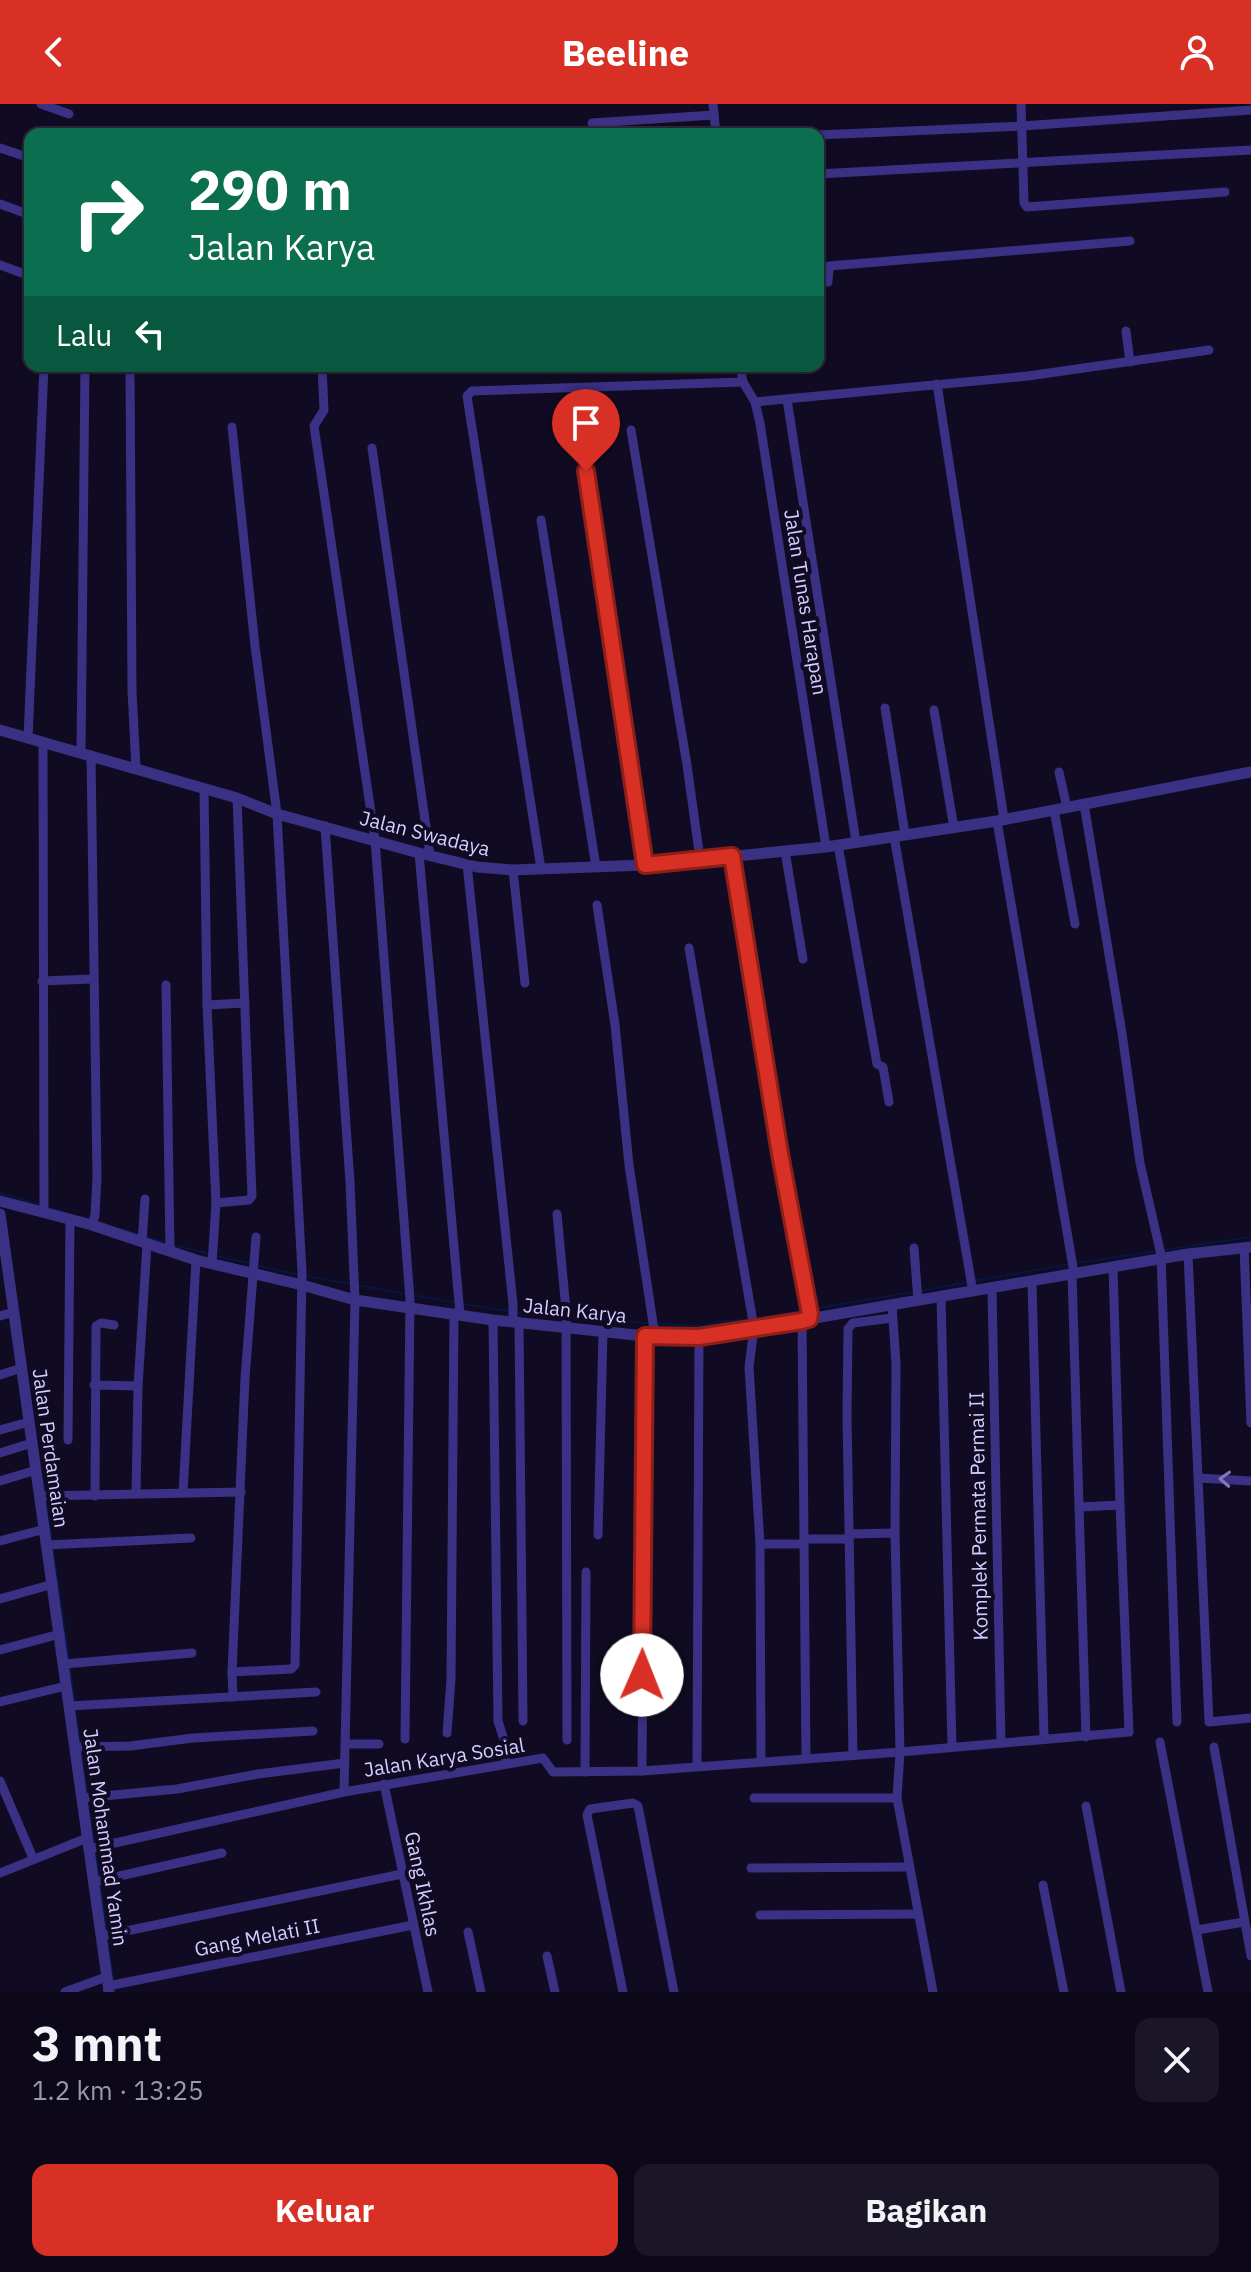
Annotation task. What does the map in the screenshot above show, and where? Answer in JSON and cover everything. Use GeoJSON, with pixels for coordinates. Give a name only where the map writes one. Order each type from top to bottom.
{"type":"FeatureCollection","features":[{"type":"Feature","properties":{"kind":"street"},"geometry":{"type":"LineString","coordinates":[[41,104],[69,114]]}},
{"type":"Feature","properties":{"kind":"street"},"geometry":{"type":"LineString","coordinates":[[1021,104],[1024,203],[1027,207],[1225,192]]}},
{"type":"Feature","properties":{"kind":"street"},"geometry":{"type":"LineString","coordinates":[[592,123],[714,110]]}},
{"type":"Feature","properties":{"kind":"street"},"geometry":{"type":"LineString","coordinates":[[824,135],[1022,126],[1251,110]]}},
{"type":"Feature","properties":{"kind":"street"},"geometry":{"type":"LineString","coordinates":[[0,148],[24,156]]}},
{"type":"Feature","properties":{"kind":"street"},"geometry":{"type":"LineString","coordinates":[[824,174],[1251,150]]}},
{"type":"Feature","properties":{"kind":"street"},"geometry":{"type":"LineString","coordinates":[[0,204],[24,213]]}},
{"type":"Feature","properties":{"kind":"street"},"geometry":{"type":"LineString","coordinates":[[824,282],[828,282],[829,266],[1130,241]]}},
{"type":"Feature","properties":{"kind":"street"},"geometry":{"type":"LineString","coordinates":[[0,265],[24,274]]}},
{"type":"Feature","properties":{"kind":"street"},"geometry":{"type":"LineString","coordinates":[[1126,331],[1130,362]]}},
{"type":"Feature","properties":{"kind":"street"},"geometry":{"type":"LineString","coordinates":[[755,402],[1028,376],[1209,350]]}},
{"type":"Feature","properties":{"kind":"street"},"geometry":{"type":"LineString","coordinates":[[28,738],[44,372]]}},
{"type":"Feature","properties":{"kind":"street"},"geometry":{"type":"LineString","coordinates":[[85,372],[86,753],[92,979],[93,1221]]}},
{"type":"Feature","properties":{"kind":"street"},"geometry":{"type":"LineString","coordinates":[[130,372],[132,691],[136,768]]}},
{"type":"Feature","properties":{"kind":"street"},"geometry":{"type":"LineString","coordinates":[[322,372],[324,410],[314,426],[375,840],[410,1304],[405,1739]]}},
{"type":"Feature","properties":{"kind":"street","name":"Jalan Tunas Harapan"},"geometry":{"type":"LineString","coordinates":[[741,372],[743,382],[755,402],[832,846],[877,1064],[883,1067],[889,1102]]}},
{"type":"Feature","properties":{"kind":"street"},"geometry":{"type":"LineString","coordinates":[[541,869],[467,396],[472,391],[486,390],[743,382]]}},
{"type":"Feature","properties":{"kind":"street"},"geometry":{"type":"LineString","coordinates":[[937,384],[1001,820],[1073,1272],[1086,1737]]}},
{"type":"Feature","properties":{"kind":"street"},"geometry":{"type":"LineString","coordinates":[[787,399],[856,842]]}},
{"type":"Feature","properties":{"kind":"street"},"geometry":{"type":"LineString","coordinates":[[232,427],[255,646],[277,814],[302,1279],[295,1665],[291,1669],[232,1672]]}},
{"type":"Feature","properties":{"kind":"street"},"geometry":{"type":"LineString","coordinates":[[631,430],[700,859]]}},
{"type":"Feature","properties":{"kind":"street"},"geometry":{"type":"LineString","coordinates":[[372,448],[425,854],[459,1295],[451,1679],[447,1733]]}},
{"type":"Feature","properties":{"kind":"street"},"geometry":{"type":"LineString","coordinates":[[586,471],[645,865]]}},
{"type":"Feature","properties":{"kind":"street"},"geometry":{"type":"LineString","coordinates":[[541,520],[596,867]]}},
{"type":"Feature","properties":{"kind":"street"},"geometry":{"type":"LineString","coordinates":[[885,708],[900,835],[972,1285]]}},
{"type":"Feature","properties":{"kind":"street"},"geometry":{"type":"LineString","coordinates":[[934,710],[954,828]]}},
{"type":"Feature","properties":{"kind":"street","name":"Jalan Swadaya"},"geometry":{"type":"LineString","coordinates":[[0,730],[237,798],[277,814],[467,864],[513,870],[645,865],[832,846],[1001,820],[1251,772]]}},
{"type":"Feature","properties":{"kind":"street"},"geometry":{"type":"LineString","coordinates":[[43,742],[44,1207]]}},
{"type":"Feature","properties":{"kind":"street"},"geometry":{"type":"LineString","coordinates":[[1059,772],[1067,808]]}},
{"type":"Feature","properties":{"kind":"street"},"geometry":{"type":"LineString","coordinates":[[204,789],[207,1005],[216,1203],[213,1258]]}},
{"type":"Feature","properties":{"kind":"street"},"geometry":{"type":"LineString","coordinates":[[216,1203],[249,1200],[252,1196],[237,798]]}},
{"type":"Feature","properties":{"kind":"street"},"geometry":{"type":"LineString","coordinates":[[1084,804],[1140,1163],[1161,1257],[1177,1722]]}},
{"type":"Feature","properties":{"kind":"street"},"geometry":{"type":"LineString","coordinates":[[1054,810],[1075,924]]}},
{"type":"Feature","properties":{"kind":"street"},"geometry":{"type":"LineString","coordinates":[[325,826],[350,1182],[354,1297],[344,1792]]}},
{"type":"Feature","properties":{"kind":"street"},"geometry":{"type":"LineString","coordinates":[[785,851],[803,959]]}},
{"type":"Feature","properties":{"kind":"street"},"geometry":{"type":"LineString","coordinates":[[732,856],[807,1315],[804,1541],[806,1758]]}},
{"type":"Feature","properties":{"kind":"street"},"geometry":{"type":"LineString","coordinates":[[467,864],[515,1320],[523,1721]]}},
{"type":"Feature","properties":{"kind":"street"},"geometry":{"type":"LineString","coordinates":[[513,870],[525,983]]}},
{"type":"Feature","properties":{"kind":"street"},"geometry":{"type":"LineString","coordinates":[[597,905],[651,1316],[642,1771]]}},
{"type":"Feature","properties":{"kind":"street"},"geometry":{"type":"LineString","coordinates":[[689,948],[753,1322],[749,1367],[760,1544],[761,1761]]}},
{"type":"Feature","properties":{"kind":"street"},"geometry":{"type":"LineString","coordinates":[[42,981],[92,979]]}},
{"type":"Feature","properties":{"kind":"street"},"geometry":{"type":"LineString","coordinates":[[166,985],[170,1246]]}},
{"type":"Feature","properties":{"kind":"street"},"geometry":{"type":"LineString","coordinates":[[207,1005],[245,1003]]}},
{"type":"Feature","properties":{"kind":"street"},"geometry":{"type":"LineString","coordinates":[[136,1494],[145,1199]]}},
{"type":"Feature","properties":{"kind":"street","name":"Jalan Karya"},"geometry":{"type":"LineString","coordinates":[[3,1202],[44,1207],[70,1219],[93,1221],[145,1243],[170,1246],[196,1260],[213,1258],[302,1279],[354,1297],[493,1320],[566,1319],[603,1332],[699,1337],[753,1322],[892,1305],[918,1296],[941,1297],[972,1285],[992,1289],[1161,1257],[1248,1247]]}},
{"type":"Feature","properties":{"kind":"street"},"geometry":{"type":"LineString","coordinates":[[557,1214],[566,1319],[567,1740]]}},
{"type":"Feature","properties":{"kind":"street","name":"Jalan Perdamaian"},"geometry":{"type":"LineString","coordinates":[[0,1218],[3,1262],[14,1312],[66,1686]]}},
{"type":"Feature","properties":{"kind":"street"},"geometry":{"type":"LineString","coordinates":[[68,1440],[70,1219]]}},
{"type":"Feature","properties":{"kind":"street"},"geometry":{"type":"LineString","coordinates":[[233,1697],[245,1378],[256,1237]]}},
{"type":"Feature","properties":{"kind":"street"},"geometry":{"type":"LineString","coordinates":[[1248,1247],[1251,1423]]}},
{"type":"Feature","properties":{"kind":"street"},"geometry":{"type":"LineString","coordinates":[[914,1248],[918,1296]]}},
{"type":"Feature","properties":{"kind":"street"},"geometry":{"type":"LineString","coordinates":[[1188,1254],[1209,1722],[1251,1718]]}},
{"type":"Feature","properties":{"kind":"street"},"geometry":{"type":"LineString","coordinates":[[183,1493],[196,1260]]}},
{"type":"Feature","properties":{"kind":"street"},"geometry":{"type":"LineString","coordinates":[[1079,1507],[1120,1505],[1113,1267]]}},
{"type":"Feature","properties":{"kind":"street"},"geometry":{"type":"LineString","coordinates":[[1032,1282],[1044,1739]]}},
{"type":"Feature","properties":{"kind":"street","name":"Komplek Permata Permai II"},"geometry":{"type":"LineString","coordinates":[[992,1289],[1001,1743]]}},
{"type":"Feature","properties":{"kind":"street"},"geometry":{"type":"LineString","coordinates":[[941,1297],[952,1747]]}},
{"type":"Feature","properties":{"kind":"street"},"geometry":{"type":"LineString","coordinates":[[892,1305],[896,1364],[895,1533],[900,1752],[897,1798],[933,1992]]}},
{"type":"Feature","properties":{"kind":"street"},"geometry":{"type":"LineString","coordinates":[[0,1316],[14,1312]]}},
{"type":"Feature","properties":{"kind":"street"},"geometry":{"type":"LineString","coordinates":[[853,1755],[848,1329],[853,1323],[892,1318]]}},
{"type":"Feature","properties":{"kind":"street"},"geometry":{"type":"LineString","coordinates":[[493,1320],[498,1721],[504,1740],[506,1764]]}},
{"type":"Feature","properties":{"kind":"street"},"geometry":{"type":"LineString","coordinates":[[95,1496],[96,1326],[114,1325]]}},
{"type":"Feature","properties":{"kind":"street"},"geometry":{"type":"LineString","coordinates":[[598,1535],[603,1332]]}},
{"type":"Feature","properties":{"kind":"street"},"geometry":{"type":"LineString","coordinates":[[697,1766],[699,1337]]}},
{"type":"Feature","properties":{"kind":"street"},"geometry":{"type":"LineString","coordinates":[[0,1375],[21,1368]]}},
{"type":"Feature","properties":{"kind":"street"},"geometry":{"type":"LineString","coordinates":[[94,1385],[138,1386]]}},
{"type":"Feature","properties":{"kind":"street"},"geometry":{"type":"LineString","coordinates":[[0,1430],[29,1422]]}},
{"type":"Feature","properties":{"kind":"street"},"geometry":{"type":"LineString","coordinates":[[0,1453],[32,1443]]}},
{"type":"Feature","properties":{"kind":"street"},"geometry":{"type":"LineString","coordinates":[[0,1481],[36,1470]]}},
{"type":"Feature","properties":{"kind":"street"},"geometry":{"type":"LineString","coordinates":[[1199,1478],[1251,1481]]}},
{"type":"Feature","properties":{"kind":"street"},"geometry":{"type":"LineString","coordinates":[[40,1496],[241,1492]]}},
{"type":"Feature","properties":{"kind":"street","name":"Jalan Karya Sosial"},"geometry":{"type":"LineString","coordinates":[[0,1873],[33,1858],[88,1843],[384,1784],[543,1758],[551,1771],[642,1771],[1129,1732],[1120,1505]]}},
{"type":"Feature","properties":{"kind":"street"},"geometry":{"type":"LineString","coordinates":[[0,1541],[45,1529]]}},
{"type":"Feature","properties":{"kind":"street"},"geometry":{"type":"LineString","coordinates":[[760,1544],[895,1533]]}},
{"type":"Feature","properties":{"kind":"street"},"geometry":{"type":"LineString","coordinates":[[47,1545],[191,1538]]}},
{"type":"Feature","properties":{"kind":"street"},"geometry":{"type":"LineString","coordinates":[[585,1772],[586,1572]]}},
{"type":"Feature","properties":{"kind":"street"},"geometry":{"type":"LineString","coordinates":[[0,1599],[53,1584]]}},
{"type":"Feature","properties":{"kind":"street"},"geometry":{"type":"LineString","coordinates":[[0,1650],[60,1634]]}},
{"type":"Feature","properties":{"kind":"street"},"geometry":{"type":"LineString","coordinates":[[64,1664],[192,1653]]}},
{"type":"Feature","properties":{"kind":"street"},"geometry":{"type":"LineString","coordinates":[[0,1702],[66,1686]]}},
{"type":"Feature","properties":{"kind":"street","name":"Jalan Mohammad Yamin"},"geometry":{"type":"LineString","coordinates":[[66,1686],[79,1747],[82,1798],[108,1985]]}},
{"type":"Feature","properties":{"kind":"street"},"geometry":{"type":"LineString","coordinates":[[69,1706],[316,1692]]}},
{"type":"Feature","properties":{"kind":"street"},"geometry":{"type":"LineString","coordinates":[[79,1747],[130,1746],[193,1738],[313,1731]]}},
{"type":"Feature","properties":{"kind":"street"},"geometry":{"type":"LineString","coordinates":[[1160,1742],[1208,1992]]}},
{"type":"Feature","properties":{"kind":"street"},"geometry":{"type":"LineString","coordinates":[[346,1744],[379,1744]]}},
{"type":"Feature","properties":{"kind":"street"},"geometry":{"type":"LineString","coordinates":[[1214,1747],[1251,1956]]}},
{"type":"Feature","properties":{"kind":"street"},"geometry":{"type":"LineString","coordinates":[[82,1798],[177,1789],[258,1774],[345,1763]]}},
{"type":"Feature","properties":{"kind":"street"},"geometry":{"type":"LineString","coordinates":[[0,1781],[33,1858]]}},
{"type":"Feature","properties":{"kind":"street","name":"Gang Ikhlas"},"geometry":{"type":"LineString","coordinates":[[384,1784],[424,1991]]}},
{"type":"Feature","properties":{"kind":"street"},"geometry":{"type":"LineString","coordinates":[[754,1798],[897,1798]]}},
{"type":"Feature","properties":{"kind":"street"},"geometry":{"type":"LineString","coordinates":[[623,1992],[587,1815],[590,1809],[633,1803],[638,1806],[674,1992]]}},
{"type":"Feature","properties":{"kind":"street"},"geometry":{"type":"LineString","coordinates":[[1086,1806],[1121,1992]]}},
{"type":"Feature","properties":{"kind":"street"},"geometry":{"type":"LineString","coordinates":[[93,1882],[222,1853]]}},
{"type":"Feature","properties":{"kind":"street"},"geometry":{"type":"LineString","coordinates":[[751,1868],[909,1867]]}},
{"type":"Feature","properties":{"kind":"street"},"geometry":{"type":"LineString","coordinates":[[102,1936],[402,1874]]}},
{"type":"Feature","properties":{"kind":"street"},"geometry":{"type":"LineString","coordinates":[[1043,1885],[1064,1992]]}},
{"type":"Feature","properties":{"kind":"street"},"geometry":{"type":"LineString","coordinates":[[760,1915],[918,1914]]}},
{"type":"Feature","properties":{"kind":"street"},"geometry":{"type":"LineString","coordinates":[[1197,1930],[1244,1922]]}},
{"type":"Feature","properties":{"kind":"street","name":"Gang Melati II"},"geometry":{"type":"LineString","coordinates":[[65,1992],[413,1925]]}},
{"type":"Feature","properties":{"kind":"street"},"geometry":{"type":"LineString","coordinates":[[468,1932],[481,1992]]}},
{"type":"Feature","properties":{"kind":"street"},"geometry":{"type":"LineString","coordinates":[[547,1956],[555,1992]]}},
{"type":"Feature","properties":{"kind":"waterway"},"geometry":{"type":"LineString","coordinates":[[0,1193],[41,1205]]}},
{"type":"Feature","properties":{"kind":"waterway"},"geometry":{"type":"LineString","coordinates":[[47,1207],[64,1212]]}},
{"type":"Feature","properties":{"kind":"waterway"},"geometry":{"type":"LineString","coordinates":[[120,1229],[141,1235]]}},
{"type":"Feature","properties":{"kind":"waterway"},"geometry":{"type":"LineString","coordinates":[[147,1237],[167,1243]]}},
{"type":"Feature","properties":{"kind":"waterway"},"geometry":{"type":"LineString","coordinates":[[1164,1250],[1251,1237]]}},
{"type":"Feature","properties":{"kind":"waterway"},"geometry":{"type":"LineString","coordinates":[[174,1245],[210,1254]]}},
{"type":"Feature","properties":{"kind":"waterway"},"geometry":{"type":"LineString","coordinates":[[1077,1263],[1157,1251]]}},
{"type":"Feature","properties":{"kind":"waterway"},"geometry":{"type":"LineString","coordinates":[[216,1256],[249,1263]]}},
{"type":"Feature","properties":{"kind":"waterway"},"geometry":{"type":"LineString","coordinates":[[974,1281],[1070,1264]]}},
{"type":"Feature","properties":{"kind":"waterway"},"geometry":{"type":"LineString","coordinates":[[259,1266],[300,1275]]}},
{"type":"Feature","properties":{"kind":"waterway"},"geometry":{"type":"LineString","coordinates":[[306,1276],[351,1284]]}},
{"type":"Feature","properties":{"kind":"waterway"},"geometry":{"type":"LineString","coordinates":[[919,1291],[968,1282]]}},
{"type":"Feature","properties":{"kind":"waterway"},"geometry":{"type":"LineString","coordinates":[[357,1285],[406,1294]]}},
{"type":"Feature","properties":{"kind":"waterway"},"geometry":{"type":"LineString","coordinates":[[813,1309],[913,1292]]}},
{"type":"Feature","properties":{"kind":"waterway"},"geometry":{"type":"LineString","coordinates":[[412,1295],[453,1302]]}},
{"type":"Feature","properties":{"kind":"waterway"},"geometry":{"type":"LineString","coordinates":[[463,1304],[508,1311]]}},
{"type":"Feature","properties":{"kind":"waterway"},"geometry":{"type":"LineString","coordinates":[[758,1319],[806,1310]]}},
{"type":"Feature","properties":{"kind":"waterway"},"geometry":{"type":"LineString","coordinates":[[519,1313],[564,1316]]}},
{"type":"Feature","properties":{"kind":"waterway"},"geometry":{"type":"LineString","coordinates":[[571,1316],[648,1323]]}},
{"type":"Feature","properties":{"kind":"waterway"},"geometry":{"type":"LineString","coordinates":[[658,1324],[701,1326],[747,1320]]}},
{"type":"Feature","properties":{"kind":"waterway"},"geometry":{"type":"LineString","coordinates":[[43,1478],[45,1492]]}},
{"type":"Feature","properties":{"kind":"waterway"},"geometry":{"type":"LineString","coordinates":[[45,1498],[52,1539]]}},
{"type":"Feature","properties":{"kind":"waterway"},"geometry":{"type":"LineString","coordinates":[[53,1550],[69,1658]]}},
{"type":"Feature","properties":{"kind":"waterway"},"geometry":{"type":"LineString","coordinates":[[70,1668],[75,1702]]}},
{"type":"Feature","properties":{"kind":"waterway"},"geometry":{"type":"LineString","coordinates":[[75,1708],[80,1741]]}},
{"type":"Feature","properties":{"kind":"waterway"},"geometry":{"type":"LineString","coordinates":[[81,1752],[87,1793]]}},
{"type":"Feature","properties":{"kind":"waterway"},"geometry":{"type":"LineString","coordinates":[[88,1803],[94,1844]]}},
{"type":"Feature","properties":{"kind":"waterway"},"geometry":{"type":"LineString","coordinates":[[95,1851],[99,1876]]}},
{"type":"Feature","properties":{"kind":"waterway"},"geometry":{"type":"LineString","coordinates":[[100,1882],[107,1931]]}},
{"type":"Feature","properties":{"kind":"waterway"},"geometry":{"type":"LineString","coordinates":[[107,1938],[114,1983]]}},
{"type":"Feature","properties":{"kind":"route"},"geometry":{"type":"LineString","coordinates":[[586,471],[645,865],[732,856],[780,1154],[810,1314],[809,1319],[802,1321],[699,1337],[645,1336],[642,1675]]}}]}
